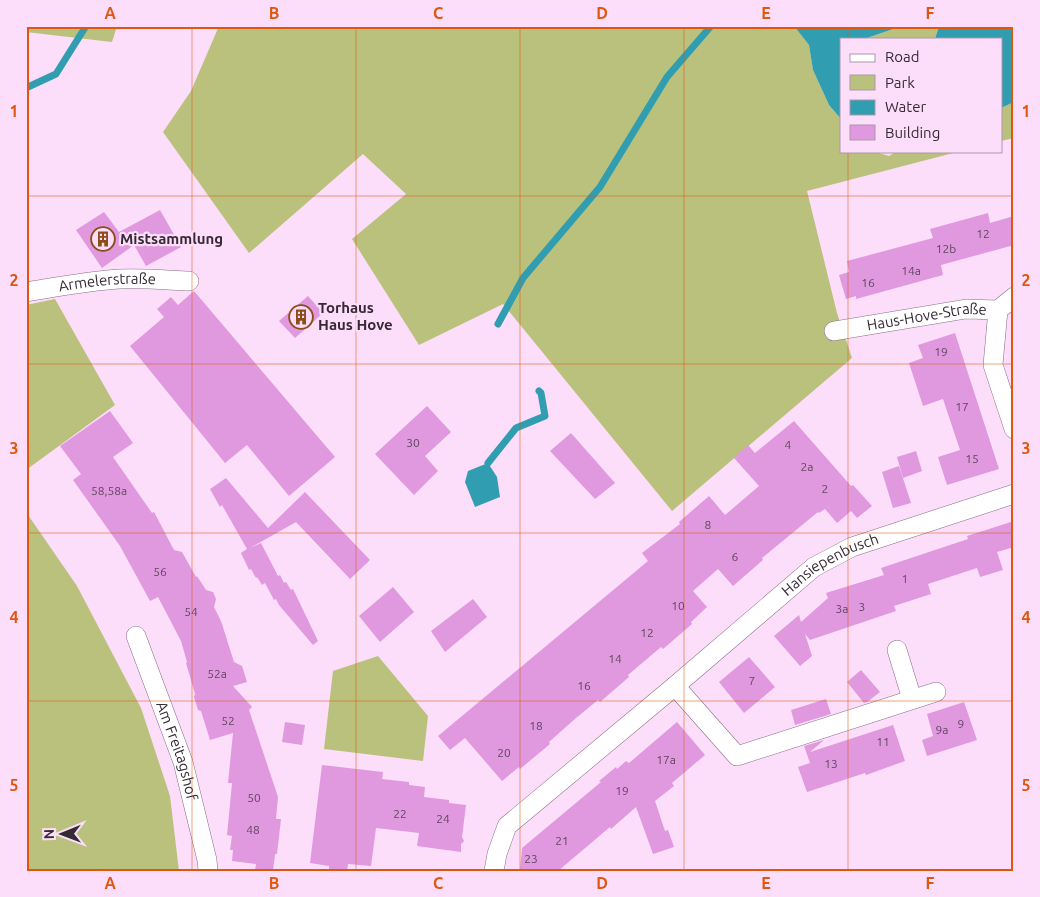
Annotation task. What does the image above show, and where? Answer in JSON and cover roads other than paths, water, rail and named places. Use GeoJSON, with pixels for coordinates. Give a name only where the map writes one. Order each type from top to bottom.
{"type":"FeatureCollection","features":[{"type":"Feature","properties":{"kind":"street","name":"Armelerstraße"},"geometry":{"type":"LineString","coordinates":[[26,292],[118,279],[148,278],[189,281]]}},
{"type":"Feature","properties":{"kind":"street","name":"Haus-Hove-Straße"},"geometry":{"type":"LineString","coordinates":[[834,331],[966,308],[998,310],[1014,297]]}},
{"type":"Feature","properties":{"kind":"street"},"geometry":{"type":"LineString","coordinates":[[998,310],[993,365],[1014,429]]}},
{"type":"Feature","properties":{"kind":"street","name":"Hansiepenbusch"},"geometry":{"type":"LineString","coordinates":[[494,871],[496,854],[507,826],[814,568],[852,547],[1014,494]]}},
{"type":"Feature","properties":{"kind":"street","name":"Am Freitagshof"},"geometry":{"type":"LineString","coordinates":[[136,636],[183,762],[208,871]]}},
{"type":"Feature","properties":{"kind":"street"},"geometry":{"type":"LineString","coordinates":[[897,650],[912,699]]}},
{"type":"Feature","properties":{"kind":"street"},"geometry":{"type":"LineString","coordinates":[[675,686],[737,756],[936,692]]}},
{"type":"Feature","properties":{"kind":"water"},"geometry":{"type":"Polygon","coordinates":[[[794,26],[902,26],[867,38],[840,38],[840,118],[829,105],[813,70],[809,45],[794,26]]]}},
{"type":"Feature","properties":{"kind":"water"},"geometry":{"type":"Polygon","coordinates":[[[939,26],[1014,26],[1014,102],[1002,108],[1002,38],[935,38],[939,26]]]}},
{"type":"Feature","properties":{"kind":"water"},"geometry":{"type":"Polygon","coordinates":[[[488,463],[497,477],[500,497],[475,507],[465,482],[468,471],[488,463]]]}},
{"type":"Feature","properties":{"kind":"waterway"},"geometry":{"type":"LineString","coordinates":[[26,87],[56,74],[86,26]]}},
{"type":"Feature","properties":{"kind":"waterway"},"geometry":{"type":"LineString","coordinates":[[498,324],[523,278],[600,187],[667,77],[711,26]]}},
{"type":"Feature","properties":{"kind":"waterway"},"geometry":{"type":"LineString","coordinates":[[488,463],[516,428],[545,416],[539,391]]}},
{"type":"Feature","properties":{"kind":"place","name":"Mistsammlung"},"geometry":{"type":"Point","coordinates":[103,239]}},
{"type":"Feature","properties":{"kind":"place","name":"Torhaus Haus Hove"},"geometry":{"type":"Point","coordinates":[301,317]}}]}
